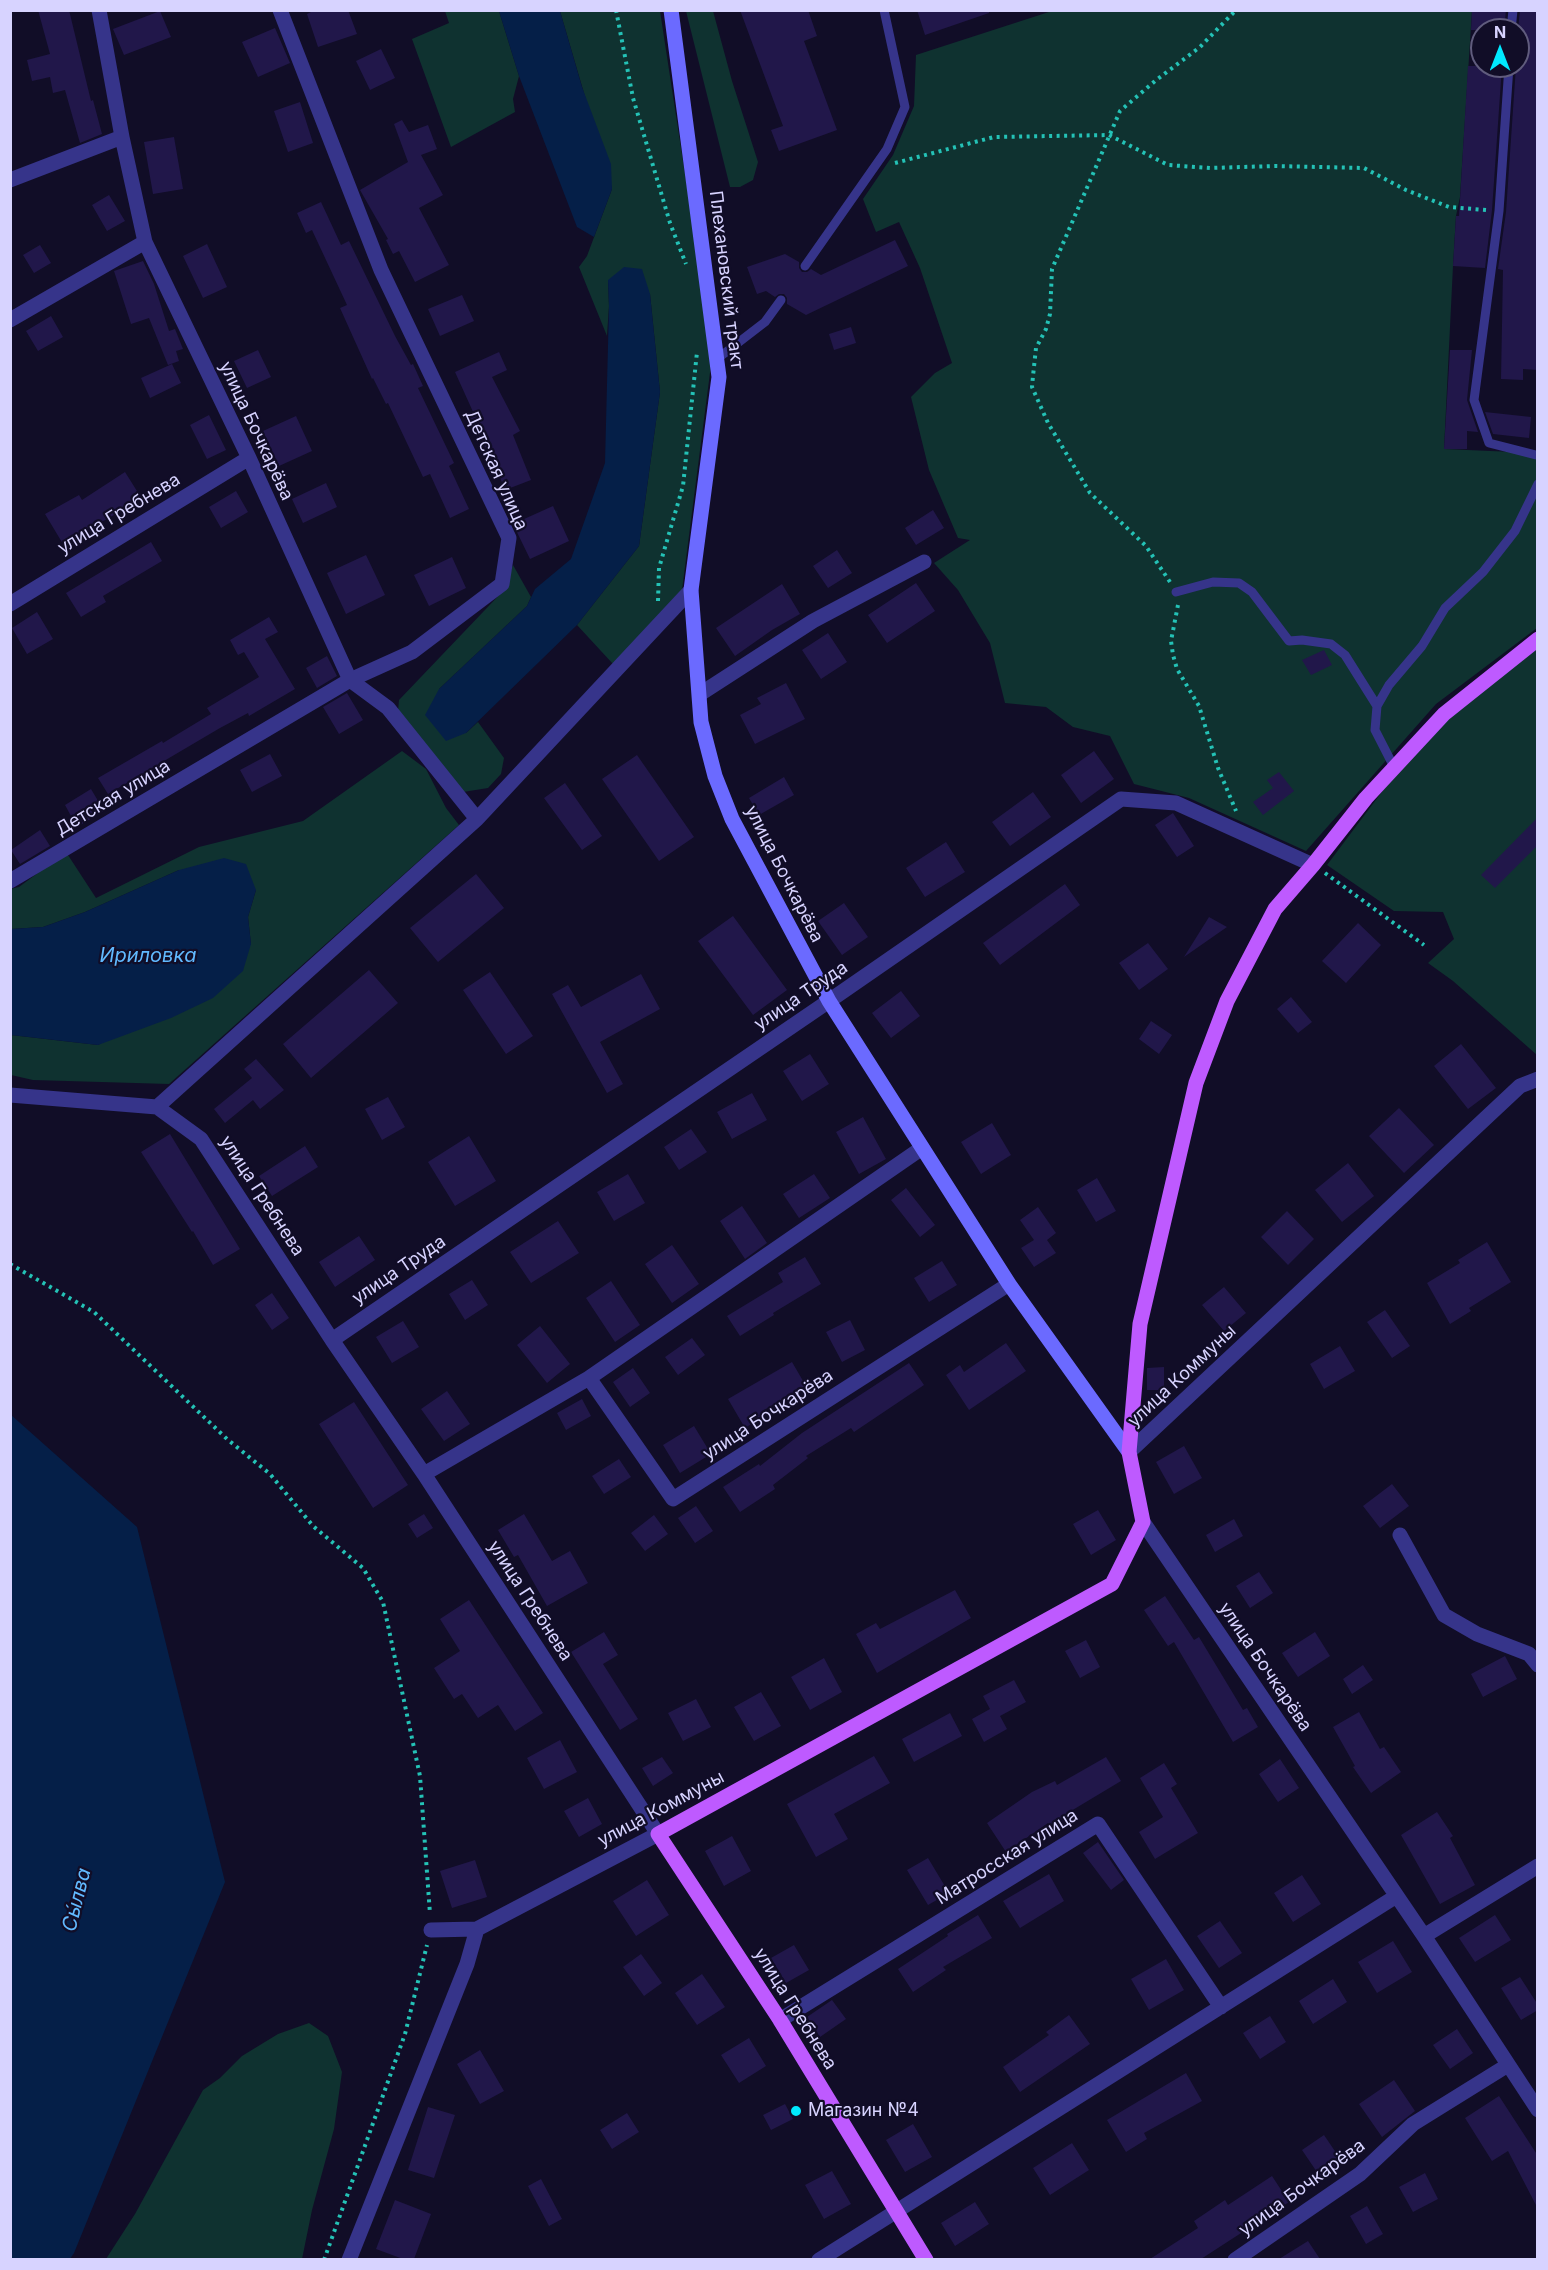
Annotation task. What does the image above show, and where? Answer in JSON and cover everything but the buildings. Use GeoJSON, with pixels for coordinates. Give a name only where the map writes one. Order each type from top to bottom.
{"type":"FeatureCollection","features":[{"type":"Feature","properties":{"kind":"main road","name":"улица Коммуны"},"geometry":{"type":"LineString","coordinates":[[1129,1452],[1140,1324],[1197,1083],[1227,1001],[1275,909],[1366,798],[1444,714],[1538,639]]}},
{"type":"Feature","properties":{"kind":"main road","name":"улица Бочкарёва"},"geometry":{"type":"LineString","coordinates":[[1129,1452],[1143,1522]]}},
{"type":"Feature","properties":{"kind":"main road","name":"улица Коммуны"},"geometry":{"type":"LineString","coordinates":[[658,1834],[1112,1584],[1143,1522]]}},
{"type":"Feature","properties":{"kind":"main road","name":"улица Гребнева"},"geometry":{"type":"LineString","coordinates":[[658,1834],[780,2020],[926,2259]]}},
{"type":"Feature","properties":{"kind":"street","name":"Детская улица"},"geometry":{"type":"LineString","coordinates":[[10,881],[350,680],[412,652],[502,584],[508,538],[381,270],[280,10]]}},
{"type":"Feature","properties":{"kind":"street","name":"Плехановский тракт"},"geometry":{"type":"LineString","coordinates":[[671,10],[719,377],[691,590]]}},
{"type":"Feature","properties":{"kind":"street","name":"улица Бочкарёва"},"geometry":{"type":"LineString","coordinates":[[101,11],[122,137],[145,242],[249,458],[350,680],[388,708],[477,819]]}},
{"type":"Feature","properties":{"kind":"street"},"geometry":{"type":"LineString","coordinates":[[10,180],[122,137]]}},
{"type":"Feature","properties":{"kind":"street"},"geometry":{"type":"LineString","coordinates":[[10,320],[145,242]]}},
{"type":"Feature","properties":{"kind":"street","name":"улица Гребнева"},"geometry":{"type":"LineString","coordinates":[[10,604],[249,458]]}},
{"type":"Feature","properties":{"kind":"street"},"geometry":{"type":"LineString","coordinates":[[700,694],[813,621],[924,562]]}},
{"type":"Feature","properties":{"kind":"street","name":"улица Бочкарёва"},"geometry":{"type":"LineString","coordinates":[[691,590],[701,722],[715,776],[728,808],[829,1001],[1009,1284],[1129,1452]]}},
{"type":"Feature","properties":{"kind":"street"},"geometry":{"type":"LineString","coordinates":[[10,1095],[157,1107],[477,819],[691,590]]}},
{"type":"Feature","properties":{"kind":"street","name":"улица Труда"},"geometry":{"type":"LineString","coordinates":[[332,1340],[1121,799],[1176,803],[1313,865]]}},
{"type":"Feature","properties":{"kind":"street","name":"улица Коммуны"},"geometry":{"type":"LineString","coordinates":[[1129,1452],[1520,1086],[1538,1079]]}},
{"type":"Feature","properties":{"kind":"street","name":"улица Гребнева"},"geometry":{"type":"LineString","coordinates":[[157,1107],[201,1139],[332,1340],[424,1474],[658,1834]]}},
{"type":"Feature","properties":{"kind":"street"},"geometry":{"type":"LineString","coordinates":[[424,1474],[589,1378],[922,1148]]}},
{"type":"Feature","properties":{"kind":"street","name":"улица Бочкарёва"},"geometry":{"type":"LineString","coordinates":[[589,1378],[673,1499],[1009,1284]]}},
{"type":"Feature","properties":{"kind":"street","name":"улица Бочкарёва"},"geometry":{"type":"LineString","coordinates":[[1143,1522],[1395,1897],[1424,1936],[1538,2110]]}},
{"type":"Feature","properties":{"kind":"street"},"geometry":{"type":"LineString","coordinates":[[1400,1535],[1444,1615],[1477,1634],[1529,1654],[1538,1665]]}},
{"type":"Feature","properties":{"kind":"street","name":"Матросская улица"},"geometry":{"type":"LineString","coordinates":[[780,2020],[1098,1824],[1221,2007]]}},
{"type":"Feature","properties":{"kind":"street","name":"улица Коммуны"},"geometry":{"type":"LineString","coordinates":[[477,1929],[658,1834]]}},
{"type":"Feature","properties":{"kind":"street"},"geometry":{"type":"LineString","coordinates":[[1424,1936],[1538,1866]]}},
{"type":"Feature","properties":{"kind":"street"},"geometry":{"type":"LineString","coordinates":[[819,2259],[1395,1897]]}},
{"type":"Feature","properties":{"kind":"street"},"geometry":{"type":"LineString","coordinates":[[349,2259],[467,1964],[477,1929],[431,1930]]}},
{"type":"Feature","properties":{"kind":"street","name":"улица Бочкарёва"},"geometry":{"type":"LineString","coordinates":[[1235,2259],[1360,2174],[1413,2124],[1508,2065]]}},
{"type":"Feature","properties":{"kind":"lane"},"geometry":{"type":"LineString","coordinates":[[805,266],[887,149],[905,107],[884,10]]}},
{"type":"Feature","properties":{"kind":"lane"},"geometry":{"type":"LineString","coordinates":[[1508,78],[1499,211],[1474,400],[1490,444],[1537,456]]}},
{"type":"Feature","properties":{"kind":"lane"},"geometry":{"type":"LineString","coordinates":[[717,359],[765,322],[781,300]]}},
{"type":"Feature","properties":{"kind":"lane"},"geometry":{"type":"LineString","coordinates":[[1394,767],[1375,730],[1377,706],[1389,685],[1422,646],[1445,608],[1483,572],[1515,531],[1538,484]]}},
{"type":"Feature","properties":{"kind":"lane"},"geometry":{"type":"LineString","coordinates":[[1176,592],[1213,582],[1239,583],[1252,592],[1289,641],[1302,640],[1331,645],[1345,655],[1377,706]]}},
{"type":"Feature","properties":{"kind":"path"},"geometry":{"type":"LineString","coordinates":[[616,10],[633,98],[670,223],[689,273]]}},
{"type":"Feature","properties":{"kind":"path"},"geometry":{"type":"LineString","coordinates":[[1236,10],[1200,47],[1120,111],[1052,269],[1050,314],[1046,329],[1036,348],[1032,387],[1048,423],[1090,493],[1146,546],[1180,598],[1171,641],[1173,655],[1178,669],[1199,706],[1218,768],[1231,801],[1249,836]]}},
{"type":"Feature","properties":{"kind":"path"},"geometry":{"type":"LineString","coordinates":[[874,168],[994,137],[1109,135],[1167,165],[1210,168],[1275,166],[1364,168],[1406,190],[1449,207],[1499,211]]}},
{"type":"Feature","properties":{"kind":"path"},"geometry":{"type":"LineString","coordinates":[[657,626],[659,568],[683,486],[697,354],[696,342]]}},
{"type":"Feature","properties":{"kind":"path"},"geometry":{"type":"LineString","coordinates":[[1313,865],[1424,945]]}},
{"type":"Feature","properties":{"kind":"path"},"geometry":{"type":"LineString","coordinates":[[10,1264],[94,1312],[227,1439],[270,1474],[313,1526],[363,1568],[383,1602],[420,1776],[431,1930],[405,2034],[324,2259]]}},
{"type":"Feature","properties":{"kind":"green space"},"geometry":{"type":"Polygon","coordinates":[[[445,11],[499,11],[519,76],[513,99],[515,112],[451,147],[412,39],[449,23],[445,11]]]}},
{"type":"Feature","properties":{"kind":"green space"},"geometry":{"type":"Polygon","coordinates":[[[560,11],[660,11],[694,233],[711,365],[682,590],[613,664],[577,625],[639,546],[660,392],[650,294],[608,280],[607,336],[579,267],[587,256],[612,189],[560,11]]]}},
{"type":"Feature","properties":{"kind":"green space"},"geometry":{"type":"Polygon","coordinates":[[[686,11],[713,11],[758,162],[753,180],[740,187],[730,187],[686,11]]]}},
{"type":"Feature","properties":{"kind":"green space"},"geometry":{"type":"Polygon","coordinates":[[[1052,11],[1472,11],[1460,197],[1456,216],[1444,449],[1537,453],[1537,628],[1436,704],[1306,851],[1189,798],[1134,784],[1110,736],[1073,727],[1046,707],[1005,703],[990,643],[958,590],[934,563],[970,540],[958,538],[929,470],[911,397],[935,373],[952,363],[920,268],[899,222],[876,232],[863,199],[893,155],[914,106],[916,55],[1052,11]]]}},
{"type":"Feature","properties":{"kind":"green space"},"geometry":{"type":"Polygon","coordinates":[[[513,565],[531,597],[527,606],[439,689],[466,733],[478,722],[504,758],[501,774],[488,788],[463,792],[398,711],[399,700],[504,590],[513,565]]]}},
{"type":"Feature","properties":{"kind":"green space"},"geometry":{"type":"Polygon","coordinates":[[[1537,647],[1537,1055],[1453,981],[1428,963],[1454,939],[1443,912],[1394,911],[1327,865],[1384,789],[1446,721],[1537,647]]]}},
{"type":"Feature","properties":{"kind":"green space"},"geometry":{"type":"Polygon","coordinates":[[[402,751],[426,769],[446,808],[459,825],[169,1084],[33,1080],[11,1075],[11,1035],[98,1045],[251,944],[248,917],[256,890],[179,870],[85,912],[43,927],[11,929],[10,889],[19,887],[66,852],[96,898],[199,847],[303,821],[402,751]]]}},
{"type":"Feature","properties":{"kind":"green space"},"geometry":{"type":"Polygon","coordinates":[[[309,2023],[328,2036],[342,2072],[334,2129],[312,2210],[302,2259],[106,2259],[135,2214],[203,2090],[220,2078],[242,2056],[278,2034],[309,2023]]]}},
{"type":"Feature","properties":{"kind":"water"},"geometry":{"type":"Polygon","coordinates":[[[499,11],[560,11],[582,87],[611,164],[612,189],[594,237],[577,227],[519,76],[499,11]]]}},
{"type":"Feature","properties":{"kind":"water"},"geometry":{"type":"Polygon","coordinates":[[[624,267],[642,269],[650,294],[660,392],[639,546],[577,625],[466,733],[446,741],[425,715],[439,689],[527,606],[535,589],[571,559],[605,463],[608,280],[624,267]]]}},
{"type":"Feature","properties":{"kind":"water","name":"Ириловка"},"geometry":{"type":"Polygon","coordinates":[[[224,858],[246,864],[256,890],[248,917],[251,944],[243,971],[213,998],[171,1018],[98,1045],[11,1035],[11,929],[43,927],[85,912],[179,870],[224,858]]]}},
{"type":"Feature","properties":{"kind":"water","name":"Сы́лва"},"geometry":{"type":"Polygon","coordinates":[[[10,1414],[137,1527],[225,1882],[70,2259],[11,2259],[10,1414]]]}},
{"type":"Feature","properties":{"kind":"place","name":"Магазин №4"},"geometry":{"type":"Point","coordinates":[796,2111]}}]}
